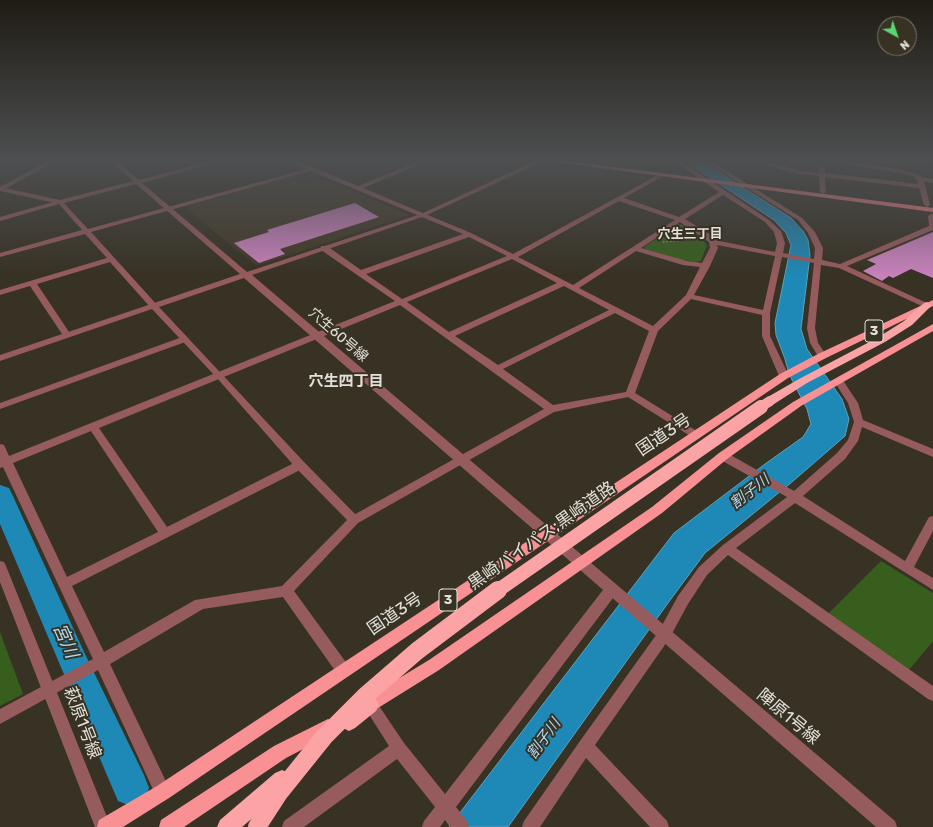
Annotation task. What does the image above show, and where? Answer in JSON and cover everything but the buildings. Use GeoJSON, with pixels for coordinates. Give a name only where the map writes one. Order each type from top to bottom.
{"type":"FeatureCollection","features":[{"type":"Feature","properties":{"kind":"highway","name":"国道3号"},"geometry":{"type":"LineString","coordinates":[[106,827],[162,792],[787,375],[818,358],[930,304]]}},
{"type":"Feature","properties":{"kind":"highway","name":"黒崎バイパス;黒崎道路"},"geometry":{"type":"LineString","coordinates":[[257,827],[279,793],[324,737],[365,696],[417,651],[482,602],[774,399],[831,365],[881,340],[908,323],[930,304]]}},
{"type":"Feature","properties":{"kind":"highway","name":"3"},"geometry":{"type":"LineString","coordinates":[[168,827],[280,752],[370,705],[434,665],[580,562],[657,510],[724,456],[797,404],[933,327]]}},
{"type":"Feature","properties":{"kind":"highway","name":"3"},"geometry":{"type":"LineString","coordinates":[[227,827],[370,705]]}},
{"type":"Feature","properties":{"kind":"main road"},"geometry":{"type":"LineString","coordinates":[[807,199],[932,214]]}},
{"type":"Feature","properties":{"kind":"main road"},"geometry":{"type":"LineString","coordinates":[[841,199],[932,214]]}},
{"type":"Feature","properties":{"kind":"main road"},"geometry":{"type":"LineString","coordinates":[[877,199],[930,205]]}},
{"type":"Feature","properties":{"kind":"street"},"geometry":{"type":"LineString","coordinates":[[44,199],[60,202],[300,465],[354,520]]}},
{"type":"Feature","properties":{"kind":"street"},"geometry":{"type":"LineString","coordinates":[[0,219],[73,199]]}},
{"type":"Feature","properties":{"kind":"street","name":"穴生60号線"},"geometry":{"type":"LineString","coordinates":[[157,199],[548,534],[614,593]]}},
{"type":"Feature","properties":{"kind":"street"},"geometry":{"type":"LineString","coordinates":[[0,255],[206,199]]}},
{"type":"Feature","properties":{"kind":"street"},"geometry":{"type":"LineString","coordinates":[[384,199],[469,234],[654,330]]}},
{"type":"Feature","properties":{"kind":"street"},"geometry":{"type":"LineString","coordinates":[[0,358],[67,334],[423,215],[459,199]]}},
{"type":"Feature","properties":{"kind":"street"},"geometry":{"type":"LineString","coordinates":[[3,463],[512,257],[620,199],[680,220],[710,240],[841,266],[930,304]]}},
{"type":"Feature","properties":{"kind":"street"},"geometry":{"type":"LineString","coordinates":[[573,288],[713,199]]}},
{"type":"Feature","properties":{"kind":"street"},"geometry":{"type":"LineString","coordinates":[[733,199],[767,222],[777,231],[781,243],[781,255],[766,313],[766,336],[787,375]]}},
{"type":"Feature","properties":{"kind":"street"},"geometry":{"type":"LineString","coordinates":[[767,199],[800,219],[811,232],[819,248],[815,261],[812,328],[818,358]]}},
{"type":"Feature","properties":{"kind":"street"},"geometry":{"type":"LineString","coordinates":[[841,266],[933,227],[932,214]]}},
{"type":"Feature","properties":{"kind":"street"},"geometry":{"type":"LineString","coordinates":[[361,273],[469,234]]}},
{"type":"Feature","properties":{"kind":"street"},"geometry":{"type":"LineString","coordinates":[[630,394],[654,330],[689,296],[706,266],[714,248],[710,240]]}},
{"type":"Feature","properties":{"kind":"street"},"geometry":{"type":"LineString","coordinates":[[324,248],[497,369],[551,409]]}},
{"type":"Feature","properties":{"kind":"street"},"geometry":{"type":"LineString","coordinates":[[635,248],[686,263],[706,266]]}},
{"type":"Feature","properties":{"kind":"street"},"geometry":{"type":"LineString","coordinates":[[0,293],[113,259]]}},
{"type":"Feature","properties":{"kind":"street"},"geometry":{"type":"LineString","coordinates":[[32,283],[67,334]]}},
{"type":"Feature","properties":{"kind":"street"},"geometry":{"type":"LineString","coordinates":[[449,335],[564,283]]}},
{"type":"Feature","properties":{"kind":"street"},"geometry":{"type":"LineString","coordinates":[[689,296],[766,313]]}},
{"type":"Feature","properties":{"kind":"street"},"geometry":{"type":"LineString","coordinates":[[497,369],[615,310]]}},
{"type":"Feature","properties":{"kind":"street"},"geometry":{"type":"LineString","coordinates":[[0,406],[185,339]]}},
{"type":"Feature","properties":{"kind":"street"},"geometry":{"type":"LineString","coordinates":[[530,827],[585,746],[659,631],[703,571],[791,495],[841,456],[853,441],[859,422],[852,403],[836,383]]}},
{"type":"Feature","properties":{"kind":"street"},"geometry":{"type":"LineString","coordinates":[[0,717],[55,688],[200,604],[286,591],[354,520],[551,409],[630,394],[696,435]]}},
{"type":"Feature","properties":{"kind":"street"},"geometry":{"type":"LineString","coordinates":[[859,422],[933,453]]}},
{"type":"Feature","properties":{"kind":"street"},"geometry":{"type":"LineString","coordinates":[[93,426],[165,533]]}},
{"type":"Feature","properties":{"kind":"street"},"geometry":{"type":"LineString","coordinates":[[0,448],[3,463],[65,584],[97,664],[162,792]]}},
{"type":"Feature","properties":{"kind":"street"},"geometry":{"type":"LineString","coordinates":[[724,456],[791,495],[933,585]]}},
{"type":"Feature","properties":{"kind":"street"},"geometry":{"type":"LineString","coordinates":[[65,584],[300,465]]}},
{"type":"Feature","properties":{"kind":"street"},"geometry":{"type":"LineString","coordinates":[[907,568],[933,520]]}},
{"type":"Feature","properties":{"kind":"street"},"geometry":{"type":"LineString","coordinates":[[728,548],[933,694]]}},
{"type":"Feature","properties":{"kind":"street","name":"萩原1号線"},"geometry":{"type":"LineString","coordinates":[[0,566],[55,688],[103,827]]}},
{"type":"Feature","properties":{"kind":"street"},"geometry":{"type":"LineString","coordinates":[[286,591],[343,670]]}},
{"type":"Feature","properties":{"kind":"street"},"geometry":{"type":"LineString","coordinates":[[430,827],[448,810],[614,593]]}},
{"type":"Feature","properties":{"kind":"street","name":"陣原1号線"},"geometry":{"type":"LineString","coordinates":[[614,593],[888,827]]}},
{"type":"Feature","properties":{"kind":"street"},"geometry":{"type":"LineString","coordinates":[[370,705],[399,748],[461,827]]}},
{"type":"Feature","properties":{"kind":"street"},"geometry":{"type":"LineString","coordinates":[[585,746],[661,827]]}},
{"type":"Feature","properties":{"kind":"street"},"geometry":{"type":"LineString","coordinates":[[290,827],[399,748]]}},
{"type":"Feature","properties":{"kind":"path"},"geometry":{"type":"LineString","coordinates":[[645,242],[654,245],[666,241],[682,239],[710,240]]}},
{"type":"Feature","properties":{"kind":"shaded area"},"geometry":{"type":"Polygon","coordinates":[[[214,199],[370,199],[409,215],[257,266],[184,207],[214,199]]]}},
{"type":"Feature","properties":{"kind":"green space"},"geometry":{"type":"Polygon","coordinates":[[[679,224],[683,225],[699,236],[707,245],[701,261],[696,262],[676,259],[645,249],[644,247],[679,224]]]}},
{"type":"Feature","properties":{"kind":"green space"},"geometry":{"type":"Polygon","coordinates":[[[881,561],[933,593],[933,641],[909,670],[828,614],[881,561]]]}},
{"type":"Feature","properties":{"kind":"green space"},"geometry":{"type":"Polygon","coordinates":[[[0,632],[23,694],[0,706],[0,632]]]}},
{"type":"Feature","properties":{"kind":"water","name":"割子川"},"geometry":{"type":"Polygon","coordinates":[[[742,199],[761,199],[791,218],[803,231],[808,240],[810,255],[801,329],[807,349],[842,399],[849,419],[845,436],[792,482],[705,553],[508,827],[449,827],[674,533],[803,437],[811,424],[807,409],[789,374],[776,335],[775,323],[791,245],[786,233],[774,220],[742,199]]]}},
{"type":"Feature","properties":{"kind":"waterway","name":"宮川"},"geometry":{"type":"LineString","coordinates":[[0,494],[131,788]]}},
{"type":"Feature","properties":{"kind":"district","name":"穴生三丁目"},"geometry":{"type":"Point","coordinates":[690,234]}},
{"type":"Feature","properties":{"kind":"district","name":"穴生四丁目"},"geometry":{"type":"Point","coordinates":[346,382]}}]}
